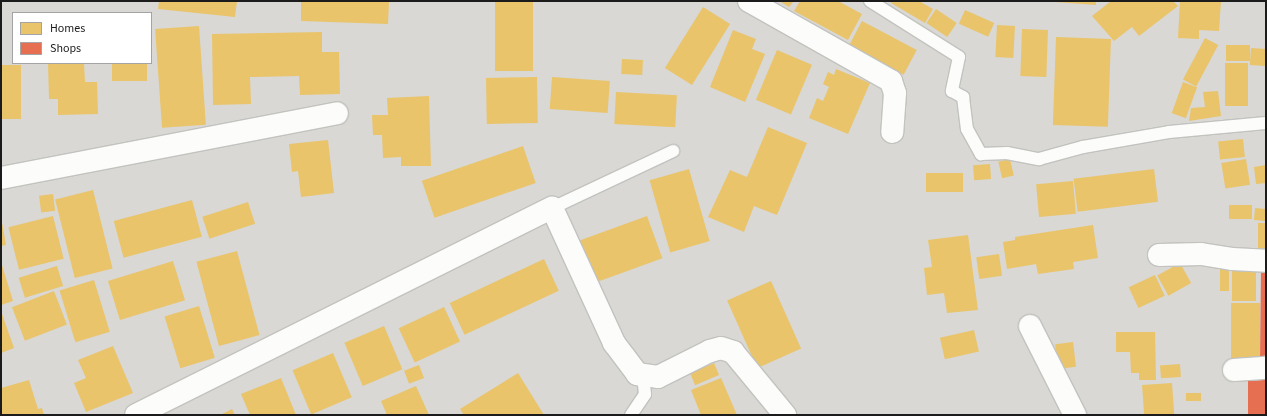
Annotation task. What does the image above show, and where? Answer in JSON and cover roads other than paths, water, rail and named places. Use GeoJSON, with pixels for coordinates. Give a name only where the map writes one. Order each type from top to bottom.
{"type":"FeatureCollection","features":[{"type":"Feature","properties":{"kind":"street"},"geometry":{"type":"LineString","coordinates":[[749,1],[891,80],[895,93],[892,132]]}},
{"type":"Feature","properties":{"kind":"street"},"geometry":{"type":"LineString","coordinates":[[1,178],[338,113]]}},
{"type":"Feature","properties":{"kind":"street"},"geometry":{"type":"LineString","coordinates":[[136,415],[552,208],[614,343],[637,374],[658,377],[710,351],[721,348],[733,352],[786,415]]}},
{"type":"Feature","properties":{"kind":"street"},"geometry":{"type":"LineString","coordinates":[[1158,255],[1201,254],[1232,259],[1266,261]]}},
{"type":"Feature","properties":{"kind":"street"},"geometry":{"type":"LineString","coordinates":[[1030,326],[1075,415]]}},
{"type":"Feature","properties":{"kind":"street"},"geometry":{"type":"LineString","coordinates":[[1234,370],[1266,368]]}},
{"type":"Feature","properties":{"kind":"lane"},"geometry":{"type":"LineString","coordinates":[[870,1],[959,57],[952,91],[963,97],[967,129],[981,154],[1007,153],[1039,159],[1083,147],[1169,132],[1266,124]]}},
{"type":"Feature","properties":{"kind":"lane"},"geometry":{"type":"LineString","coordinates":[[552,208],[673,151]]}},
{"type":"Feature","properties":{"kind":"lane"},"geometry":{"type":"LineString","coordinates":[[631,415],[645,394],[643,376]]}}]}
